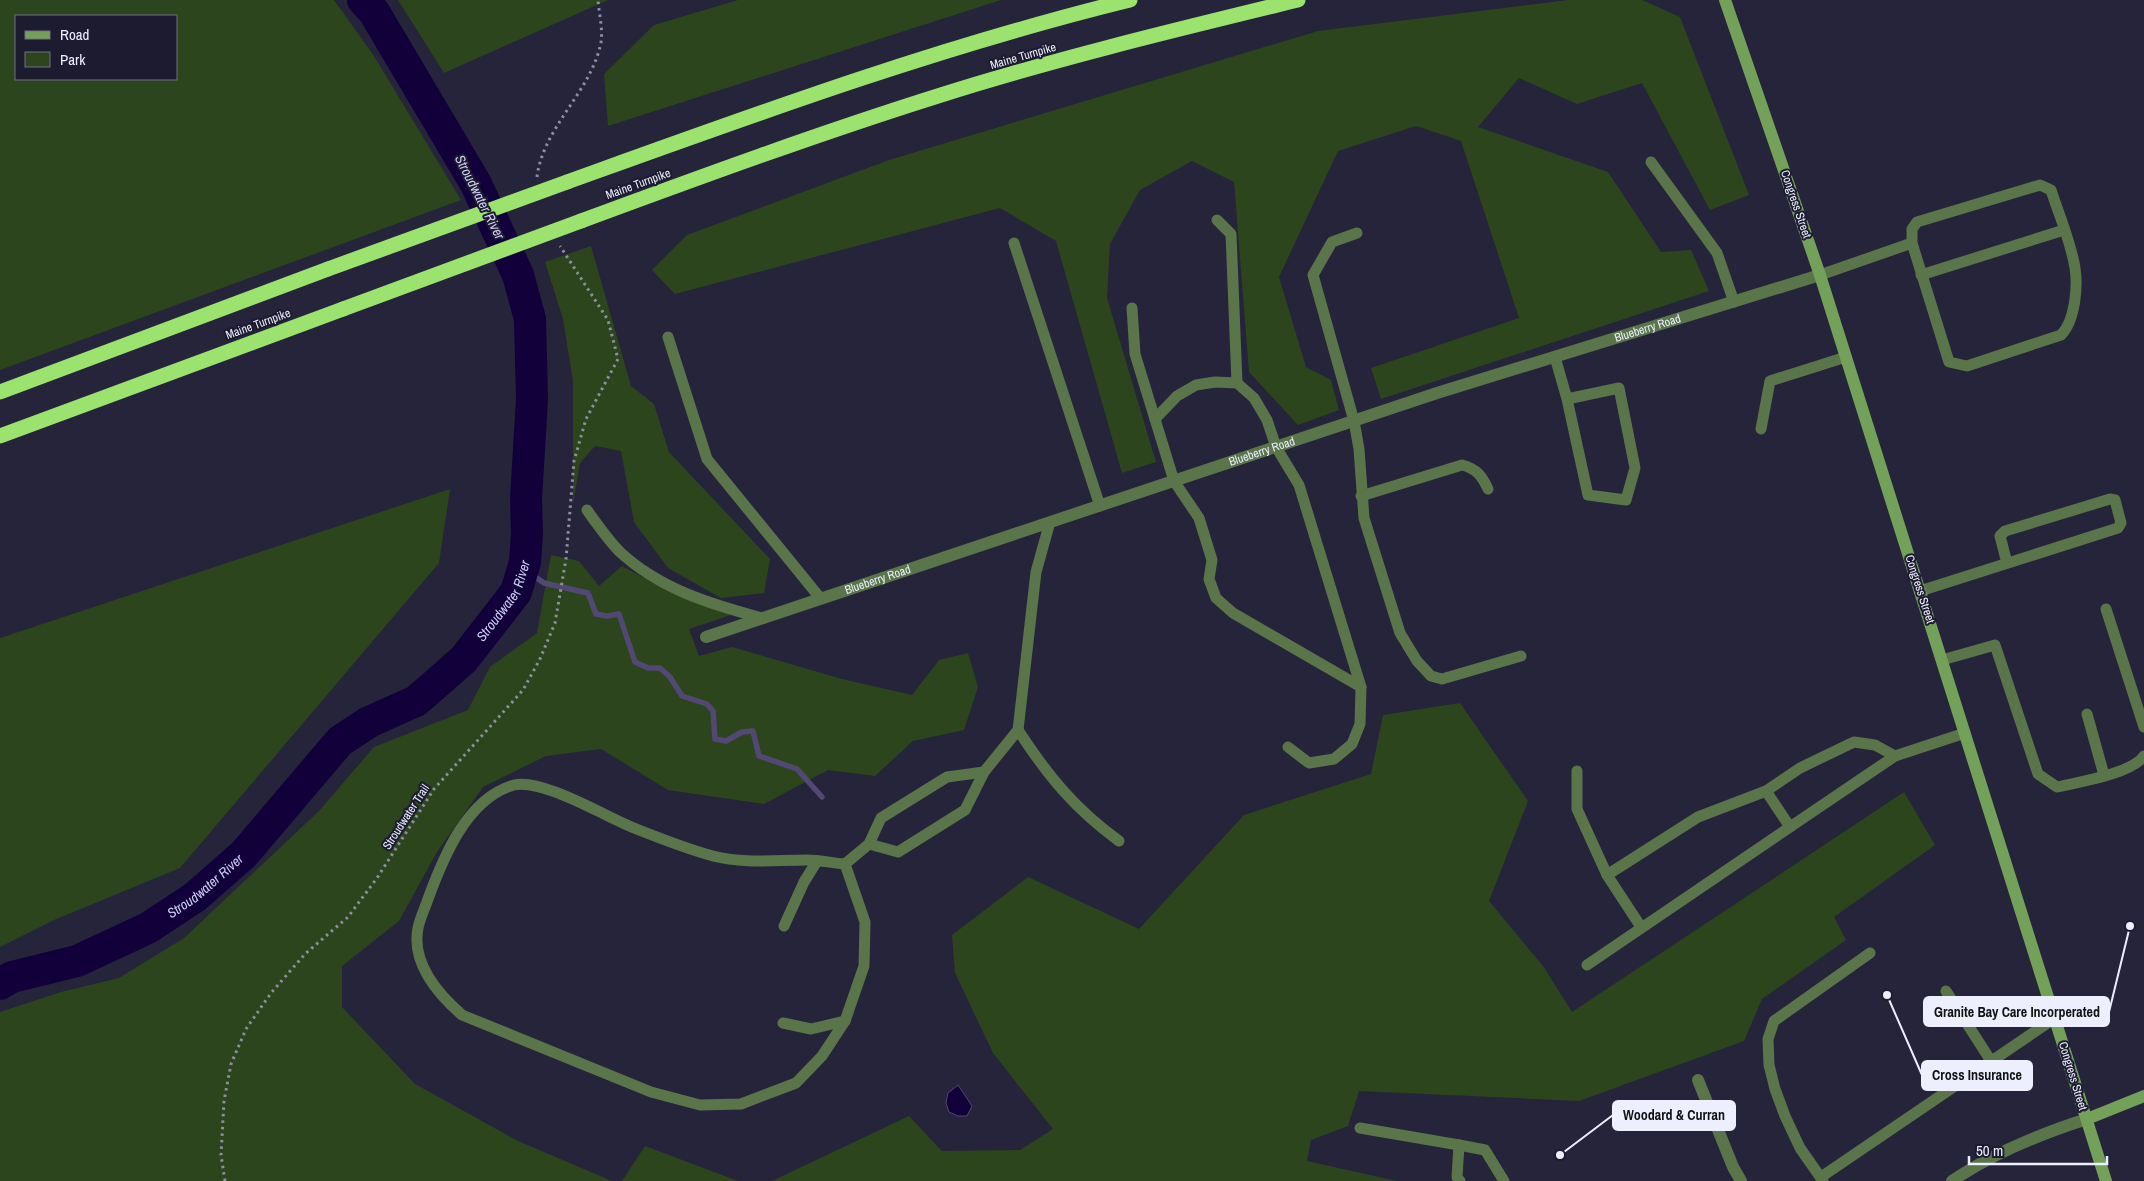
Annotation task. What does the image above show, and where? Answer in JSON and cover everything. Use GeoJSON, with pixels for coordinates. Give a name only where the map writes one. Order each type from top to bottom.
{"type":"FeatureCollection","features":[{"type":"Feature","properties":{"kind":"highway","name":"Maine Turnpike"},"geometry":{"type":"LineString","coordinates":[[0,392],[328,269],[806,96],[910,62],[1130,0]]}},
{"type":"Feature","properties":{"kind":"highway","name":"Maine Turnpike"},"geometry":{"type":"LineString","coordinates":[[0,436],[581,221],[839,128],[943,94],[1159,33],[1298,0]]}},
{"type":"Feature","properties":{"kind":"main road","name":"Congress Street"},"geometry":{"type":"LineString","coordinates":[[1725,0],[1820,275],[2106,1181]]}},
{"type":"Feature","properties":{"kind":"main road"},"geometry":{"type":"LineString","coordinates":[[2087,1119],[2144,1096]]}},
{"type":"Feature","properties":{"kind":"street","name":"Blueberry Road"},"geometry":{"type":"LineString","coordinates":[[706,637],[1354,421],[1820,275]]}},
{"type":"Feature","properties":{"kind":"street"},"geometry":{"type":"LineString","coordinates":[[1698,1080],[1733,1167],[1741,1181]]}},
{"type":"Feature","properties":{"kind":"street"},"geometry":{"type":"LineString","coordinates":[[1952,1181],[2003,1152],[2045,1132],[2087,1119]]}},
{"type":"Feature","properties":{"kind":"lane"},"geometry":{"type":"LineString","coordinates":[[1651,162],[1717,253],[1734,302]]}},
{"type":"Feature","properties":{"kind":"lane"},"geometry":{"type":"LineString","coordinates":[[2040,185],[2051,190],[2076,269],[2074,309],[2070,325],[2061,335],[1967,366],[1950,362],[1912,243],[1912,229],[1917,222],[2040,185]]}},
{"type":"Feature","properties":{"kind":"lane"},"geometry":{"type":"LineString","coordinates":[[1217,220],[1231,234],[1237,383]]}},
{"type":"Feature","properties":{"kind":"lane"},"geometry":{"type":"LineString","coordinates":[[1921,275],[2064,230]]}},
{"type":"Feature","properties":{"kind":"lane"},"geometry":{"type":"LineString","coordinates":[[1357,234],[1332,242],[1313,275],[1354,421],[1359,449],[1364,518],[1400,633],[1417,661],[1431,676],[1442,679],[1521,656]]}},
{"type":"Feature","properties":{"kind":"lane"},"geometry":{"type":"LineString","coordinates":[[1014,243],[1100,506]]}},
{"type":"Feature","properties":{"kind":"lane"},"geometry":{"type":"LineString","coordinates":[[1820,275],[1912,243]]}},
{"type":"Feature","properties":{"kind":"lane"},"geometry":{"type":"LineString","coordinates":[[1132,308],[1135,354],[1174,481],[1199,518],[1212,560],[1209,580],[1216,598],[1232,613],[1361,687]]}},
{"type":"Feature","properties":{"kind":"lane"},"geometry":{"type":"LineString","coordinates":[[668,337],[707,459],[822,598]]}},
{"type":"Feature","properties":{"kind":"lane"},"geometry":{"type":"LineString","coordinates":[[1554,357],[1568,399],[1588,495],[1626,500],[1635,468],[1619,388],[1568,399]]}},
{"type":"Feature","properties":{"kind":"lane"},"geometry":{"type":"LineString","coordinates":[[1761,430],[1770,380],[1846,357]]}},
{"type":"Feature","properties":{"kind":"lane"},"geometry":{"type":"LineString","coordinates":[[1155,419],[1176,396],[1196,385],[1215,382],[1237,383],[1254,398],[1267,420],[1276,447],[1298,486],[1361,687],[1360,724],[1352,744],[1334,759],[1310,763],[1288,747]]}},
{"type":"Feature","properties":{"kind":"lane"},"geometry":{"type":"LineString","coordinates":[[1362,496],[1462,465],[1473,468],[1483,478],[1488,489]]}},
{"type":"Feature","properties":{"kind":"lane"},"geometry":{"type":"LineString","coordinates":[[1920,590],[2007,563],[2118,528],[2121,523],[2116,500],[2110,498],[2005,531],[2000,536],[2007,563]]}},
{"type":"Feature","properties":{"kind":"lane"},"geometry":{"type":"LineString","coordinates":[[586,510],[619,551],[650,576],[710,604],[762,618]]}},
{"type":"Feature","properties":{"kind":"lane"},"geometry":{"type":"LineString","coordinates":[[869,844],[898,852],[965,810],[984,772],[1018,730],[1036,572],[1050,522]]}},
{"type":"Feature","properties":{"kind":"lane"},"geometry":{"type":"LineString","coordinates":[[2106,609],[2144,727]]}},
{"type":"Feature","properties":{"kind":"lane"},"geometry":{"type":"LineString","coordinates":[[1942,660],[1995,645],[2038,774],[2057,787],[2104,775],[2139,763],[2144,756]]}},
{"type":"Feature","properties":{"kind":"lane"},"geometry":{"type":"LineString","coordinates":[[2087,714],[2104,775]]}},
{"type":"Feature","properties":{"kind":"lane"},"geometry":{"type":"LineString","coordinates":[[1018,730],[1039,762],[1077,808],[1119,841]]}},
{"type":"Feature","properties":{"kind":"lane"},"geometry":{"type":"LineString","coordinates":[[1587,965],[1895,756],[1965,733]]}},
{"type":"Feature","properties":{"kind":"lane"},"geometry":{"type":"LineString","coordinates":[[1607,875],[1698,817],[1766,791],[1800,768],[1854,742],[1875,745],[1895,756]]}},
{"type":"Feature","properties":{"kind":"lane"},"geometry":{"type":"LineString","coordinates":[[1577,771],[1577,809],[1607,875],[1641,927]]}},
{"type":"Feature","properties":{"kind":"lane"},"geometry":{"type":"LineString","coordinates":[[845,864],[865,922],[864,966],[845,1021],[822,1056],[796,1083],[741,1104],[700,1105],[651,1092],[462,1015],[442,997],[428,977],[418,952],[418,928],[438,871],[466,822],[491,795],[516,785],[552,790],[634,828],[714,856],[761,862],[817,861],[845,864],[869,844],[881,818],[947,777],[984,772]]}},
{"type":"Feature","properties":{"kind":"lane"},"geometry":{"type":"LineString","coordinates":[[1766,791],[1790,828]]}},
{"type":"Feature","properties":{"kind":"lane"},"geometry":{"type":"LineString","coordinates":[[784,926],[804,882],[817,861]]}},
{"type":"Feature","properties":{"kind":"lane"},"geometry":{"type":"LineString","coordinates":[[1870,953],[1774,1021],[1768,1039],[1769,1065],[1785,1116],[1800,1148],[1822,1179],[2055,1018]]}},
{"type":"Feature","properties":{"kind":"lane"},"geometry":{"type":"LineString","coordinates":[[1946,991],[1991,1061]]}},
{"type":"Feature","properties":{"kind":"lane"},"geometry":{"type":"LineString","coordinates":[[784,1023],[811,1029],[845,1021]]}},
{"type":"Feature","properties":{"kind":"lane"},"geometry":{"type":"LineString","coordinates":[[1360,1128],[1485,1150],[1504,1181]]}},
{"type":"Feature","properties":{"kind":"lane"},"geometry":{"type":"LineString","coordinates":[[1459,1145],[1457,1177],[1460,1181]]}},
{"type":"Feature","properties":{"kind":"path","name":"Stroudwater Trail"},"geometry":{"type":"LineString","coordinates":[[226,1181],[221,1155],[224,1101],[231,1064],[246,1029],[270,993],[305,954],[348,917],[377,878],[434,789],[523,690],[540,659],[555,623],[566,559],[574,461],[586,419],[618,359]]}},
{"type":"Feature","properties":{"kind":"green space"},"geometry":{"type":"Polygon","coordinates":[[[0,0],[334,0],[374,56],[461,200],[0,370],[0,0]]]}},
{"type":"Feature","properties":{"kind":"green space"},"geometry":{"type":"Polygon","coordinates":[[[398,0],[608,0],[444,73],[398,0]]]}},
{"type":"Feature","properties":{"kind":"green space"},"geometry":{"type":"Polygon","coordinates":[[[738,0],[1001,0],[608,126],[604,74],[654,25],[738,0]]]}},
{"type":"Feature","properties":{"kind":"green space"},"geometry":{"type":"Polygon","coordinates":[[[1568,0],[1642,0],[1680,17],[1749,195],[1710,210],[1642,83],[1577,104],[1519,78],[1478,127],[1608,172],[1661,252],[1691,250],[1709,291],[1381,399],[1371,368],[1519,318],[1461,141],[1416,126],[1338,151],[1279,277],[1306,367],[1331,380],[1339,410],[1298,425],[1249,372],[1234,182],[1192,161],[1140,190],[1110,244],[1107,298],[1156,462],[1122,473],[1056,241],[1000,208],[675,294],[652,270],[687,235],[889,160],[1318,31],[1568,0]]]}},
{"type":"Feature","properties":{"kind":"green space"},"geometry":{"type":"Polygon","coordinates":[[[591,246],[631,386],[654,404],[669,452],[770,559],[764,593],[721,598],[668,568],[634,522],[621,451],[595,446],[580,463],[573,504],[573,381],[563,319],[545,262],[591,246]]]}},
{"type":"Feature","properties":{"kind":"green space"},"geometry":{"type":"Polygon","coordinates":[[[450,489],[439,563],[180,868],[54,920],[0,947],[0,638],[450,489]]]}},
{"type":"Feature","properties":{"kind":"green space"},"geometry":{"type":"Polygon","coordinates":[[[551,555],[579,561],[599,586],[622,566],[668,591],[731,615],[689,629],[699,656],[732,647],[842,679],[912,695],[939,660],[968,653],[978,687],[964,730],[913,741],[875,776],[828,770],[764,804],[668,790],[601,749],[546,756],[483,787],[437,852],[399,921],[342,966],[342,1007],[415,1084],[518,1141],[612,1181],[0,1181],[0,1012],[61,992],[119,978],[184,938],[319,811],[374,747],[468,710],[490,667],[537,633],[551,555]]]}},
{"type":"Feature","properties":{"kind":"green space"},"geometry":{"type":"Polygon","coordinates":[[[1460,703],[1528,801],[1489,901],[1543,966],[1572,1012],[1904,792],[1935,845],[1834,917],[1846,940],[1762,999],[1744,1041],[1579,1101],[1359,1091],[1348,1126],[1311,1140],[1307,1161],[1397,1181],[772,1181],[909,1116],[942,1151],[1020,1150],[1053,1129],[993,1053],[955,973],[952,935],[1028,877],[1139,929],[1244,815],[1371,774],[1383,715],[1460,703]]]}},
{"type":"Feature","properties":{"kind":"green space"},"geometry":{"type":"Polygon","coordinates":[[[645,1146],[738,1181],[622,1181],[645,1146]]]}},
{"type":"Feature","properties":{"kind":"shaded area"},"geometry":{"type":"Polygon","coordinates":[[[958,1085],[972,1106],[967,1116],[958,1116],[949,1112],[946,1103],[948,1093],[958,1085]]]}},
{"type":"Feature","properties":{"kind":"waterway","name":"Stroudwater River"},"geometry":{"type":"LineString","coordinates":[[0,984],[12,977],[77,961],[148,928],[195,897],[244,854],[340,741],[369,722],[416,701],[464,659],[516,592],[525,562],[527,534],[526,499],[532,399],[530,319],[518,275],[476,184],[374,12],[363,0]]}},
{"type":"Feature","properties":{"kind":"waterway"},"geometry":{"type":"LineString","coordinates":[[525,562],[534,576],[544,583],[588,593],[596,614],[607,616],[619,614],[635,662],[648,668],[660,668],[670,677],[682,696],[707,704],[713,711],[715,739],[726,741],[742,732],[753,731],[759,756],[797,769],[822,797]]}},
{"type":"Feature","properties":{"kind":"place","name":"Granite Bay Care Incorperated"},"geometry":{"type":"Point","coordinates":[2130,926]}},
{"type":"Feature","properties":{"kind":"place","name":"Cross Insurance"},"geometry":{"type":"Point","coordinates":[1887,995]}},
{"type":"Feature","properties":{"kind":"place","name":"Woodard & Curran"},"geometry":{"type":"Point","coordinates":[1560,1155]}}]}
